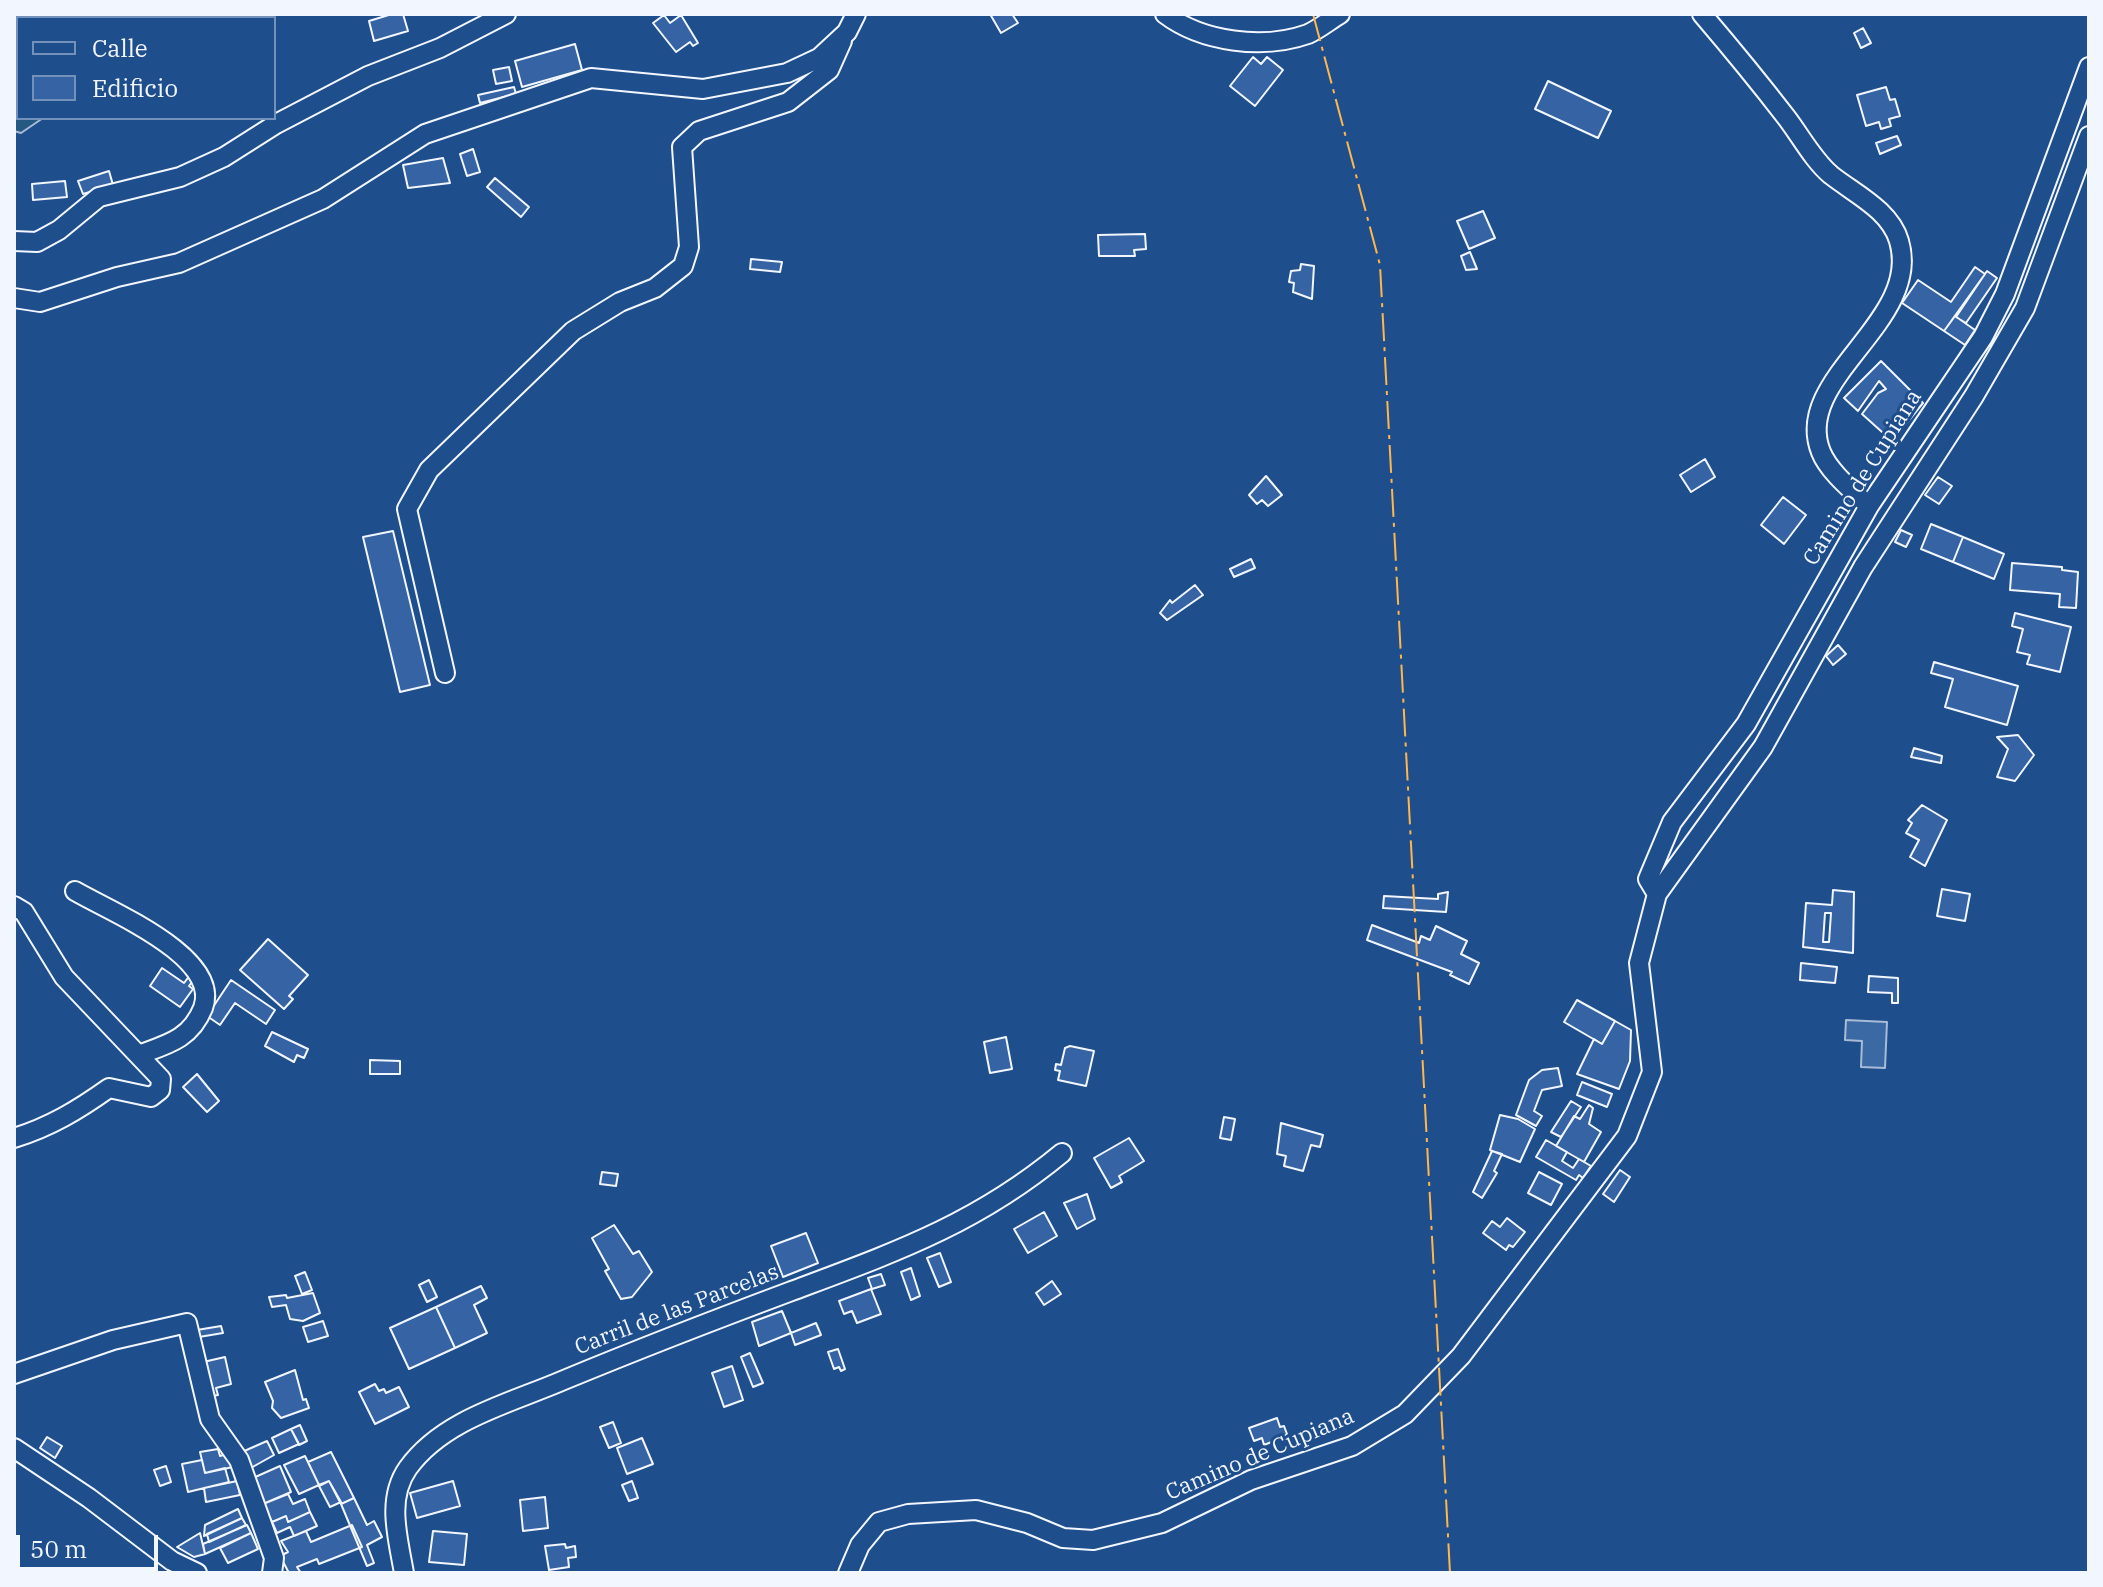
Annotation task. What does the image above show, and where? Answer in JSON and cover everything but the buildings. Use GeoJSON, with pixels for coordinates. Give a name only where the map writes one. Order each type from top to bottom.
{"type":"FeatureCollection","features":[{"type":"Feature","properties":{"kind":"street"},"geometry":{"type":"LineString","coordinates":[[14,241],[37,242],[59,230],[99,197],[180,177],[224,157],[276,124],[368,76],[440,48],[506,14]]}},
{"type":"Feature","properties":{"kind":"street"},"geometry":{"type":"LineString","coordinates":[[445,673],[407,509],[429,470],[573,331],[620,302],[655,288],[683,266],[689,247],[682,147],[699,131],[788,102],[829,70],[856,14]]}},
{"type":"Feature","properties":{"kind":"street"},"geometry":{"type":"LineString","coordinates":[[1165,14],[1186,30],[1231,40],[1281,39],[1309,33],[1340,14]]}},
{"type":"Feature","properties":{"kind":"street"},"geometry":{"type":"LineString","coordinates":[[1702,14],[1746,64],[1827,172],[1871,204],[1887,219],[1899,239],[1904,266],[1897,294],[1829,390],[1815,427],[1821,454],[1869,506]]}},
{"type":"Feature","properties":{"kind":"street"},"geometry":{"type":"LineString","coordinates":[[14,298],[40,302],[117,277],[179,263],[323,199],[425,134],[591,78],[703,89],[749,81],[787,73],[819,58],[847,32]]}},
{"type":"Feature","properties":{"kind":"street","name":"Camino de Cupiana"},"geometry":{"type":"LineString","coordinates":[[1657,894],[1648,879],[1672,822],[1746,724],[1869,506],[1983,337],[2005,294],[2089,67]]}},
{"type":"Feature","properties":{"kind":"street","name":"Camino de Cupiana"},"geometry":{"type":"LineString","coordinates":[[848,1573],[860,1545],[879,1522],[908,1514],[976,1510],[1027,1523],[1063,1538],[1093,1540],[1162,1523],[1251,1480],[1352,1446],[1405,1414],[1461,1356],[1627,1136],[1652,1072],[1639,963],[1657,894],[1763,747],[1863,567],[1974,396],[2025,308],[2089,136]]}},
{"type":"Feature","properties":{"kind":"street"},"geometry":{"type":"LineString","coordinates":[[75,891],[181,952],[204,979],[207,998],[198,1020],[181,1040],[141,1054]]}},
{"type":"Feature","properties":{"kind":"street"},"geometry":{"type":"LineString","coordinates":[[14,906],[24,912],[64,977],[141,1054],[161,1079],[160,1090],[151,1097],[134,1097],[109,1088],[78,1111],[41,1130],[14,1138]]}},
{"type":"Feature","properties":{"kind":"street","name":"Carril de las Parcelas"},"geometry":{"type":"LineString","coordinates":[[404,1573],[394,1511],[398,1486],[409,1466],[448,1429],[644,1347],[927,1240],[1018,1190],[1062,1153]]}},
{"type":"Feature","properties":{"kind":"street"},"geometry":{"type":"LineString","coordinates":[[14,1374],[113,1340],[187,1323],[210,1419],[239,1460],[274,1558],[272,1573]]}},
{"type":"Feature","properties":{"kind":"street"},"geometry":{"type":"LineString","coordinates":[[14,1448],[89,1498],[172,1561],[197,1573]]}},
{"type":"Feature","properties":{"kind":"shaded area"},"geometry":{"type":"Polygon","coordinates":[[[14,14],[178,14],[16,16],[16,120],[40,120],[21,133],[14,131],[14,14]]]}},
{"type":"Feature","properties":{"kind":"shaded area"},"geometry":{"type":"Polygon","coordinates":[[[1846,1020],[1887,1022],[1885,1068],[1861,1067],[1862,1041],[1845,1040],[1846,1020]]]}},
{"type":"Feature","properties":{"kind":"power"},"geometry":{"type":"LineString","coordinates":[[1313,14],[1380,265],[1450,1573]]}}]}
